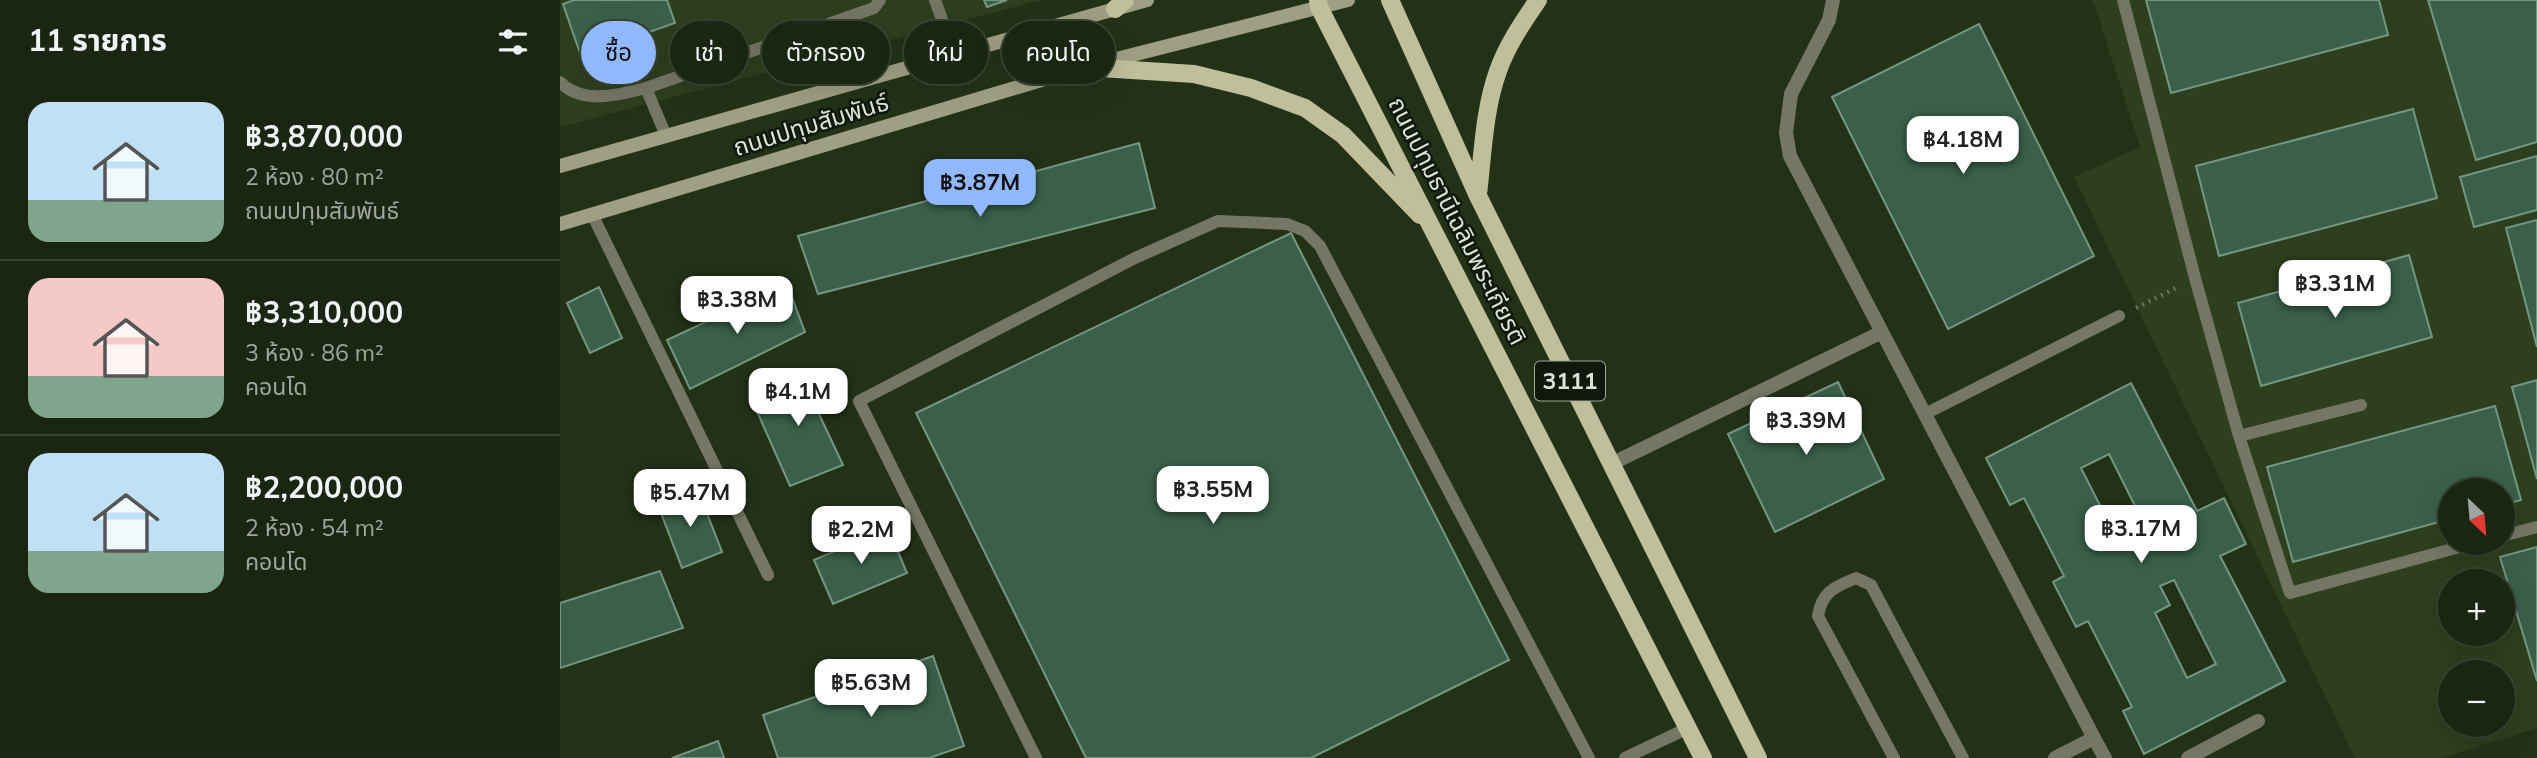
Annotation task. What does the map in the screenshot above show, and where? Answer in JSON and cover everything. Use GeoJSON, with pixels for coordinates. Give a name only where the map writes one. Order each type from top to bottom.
{"type":"FeatureCollection","features":[{"type":"Feature","properties":{"kind":"main road","name":"ถนนปทุมธานีเฉลิมพระเกียรติ"},"geometry":{"type":"LineString","coordinates":[[1390,0],[1478,195],[1758,758]]}},
{"type":"Feature","properties":{"kind":"main road"},"geometry":{"type":"LineString","coordinates":[[1478,195],[1488,107],[1498,70],[1515,34],[1538,0]]}},
{"type":"Feature","properties":{"kind":"main road","name":"ถนนปทุมธานีเฉลิมพระเกียรติ"},"geometry":{"type":"LineString","coordinates":[[1319,3],[1703,758]]}},
{"type":"Feature","properties":{"kind":"main road"},"geometry":{"type":"LineString","coordinates":[[1115,69],[1194,75],[1251,88],[1305,108],[1343,135],[1434,230]]}},
{"type":"Feature","properties":{"kind":"street","name":"ถนนปทุมสัมพันธ์"},"geometry":{"type":"LineString","coordinates":[[560,166],[1120,4],[1147,0]]}},
{"type":"Feature","properties":{"kind":"street","name":"ถนนปทุมสัมพันธ์"},"geometry":{"type":"LineString","coordinates":[[1115,59],[1319,3],[1348,0]]}},
{"type":"Feature","properties":{"kind":"street"},"geometry":{"type":"LineString","coordinates":[[1833,0],[1829,20],[1791,94],[1786,134],[1790,156],[2105,758]]}},
{"type":"Feature","properties":{"kind":"street","name":"ถนนปทุมสัมพันธ์"},"geometry":{"type":"LineString","coordinates":[[560,224],[1028,84]]}},
{"type":"Feature","properties":{"kind":"street"},"geometry":{"type":"LineString","coordinates":[[1611,464],[1882,332]]}},
{"type":"Feature","properties":{"kind":"street"},"geometry":{"type":"LineString","coordinates":[[2188,758],[2259,721]]}},
{"type":"Feature","properties":{"kind":"street"},"geometry":{"type":"LineString","coordinates":[[2055,758],[2094,738]]}},
{"type":"Feature","properties":{"kind":"lane"},"geometry":{"type":"LineString","coordinates":[[560,82],[583,96],[617,95],[646,88],[874,8],[880,0]]}},
{"type":"Feature","properties":{"kind":"lane"},"geometry":{"type":"LineString","coordinates":[[935,0],[942,21]]}},
{"type":"Feature","properties":{"kind":"lane"},"geometry":{"type":"LineString","coordinates":[[2123,0],[2239,436],[2290,593],[2438,553]]}},
{"type":"Feature","properties":{"kind":"lane"},"geometry":{"type":"LineString","coordinates":[[646,88],[666,136]]}},
{"type":"Feature","properties":{"kind":"lane"},"geometry":{"type":"LineString","coordinates":[[592,214],[768,575]]}},
{"type":"Feature","properties":{"kind":"lane"},"geometry":{"type":"LineString","coordinates":[[1035,758],[859,401],[1135,258],[1218,220],[1287,224],[1305,231],[1320,246],[1589,758]]}},
{"type":"Feature","properties":{"kind":"lane"},"geometry":{"type":"LineString","coordinates":[[1925,414],[2119,316]]}},
{"type":"Feature","properties":{"kind":"lane"},"geometry":{"type":"LineString","coordinates":[[2239,436],[2361,405]]}},
{"type":"Feature","properties":{"kind":"lane"},"geometry":{"type":"LineString","coordinates":[[2515,533],[2537,527]]}},
{"type":"Feature","properties":{"kind":"lane"},"geometry":{"type":"LineString","coordinates":[[1895,758],[1818,616],[1820,601],[1836,586],[1856,578],[1871,584],[1963,758]]}},
{"type":"Feature","properties":{"kind":"lane"},"geometry":{"type":"LineString","coordinates":[[1625,758],[1688,728]]}},
{"type":"Feature","properties":{"kind":"path"},"geometry":{"type":"LineString","coordinates":[[2119,316],[2195,278]]}},
{"type":"Feature","properties":{"kind":"shaded area"},"geometry":{"type":"Polygon","coordinates":[[[560,0],[1041,0],[961,21],[904,21],[904,36],[890,40],[890,21],[762,21],[762,74],[748,77],[748,21],[670,21],[670,84],[723,84],[560,127],[560,0]]]}},
{"type":"Feature","properties":{"kind":"shaded area"},"geometry":{"type":"Polygon","coordinates":[[[2093,0],[2537,0],[2537,728],[2515,735],[2515,660],[2438,660],[2438,737],[2508,737],[2442,758],[2355,758],[2074,177],[2140,147],[2093,0]]]}},
{"type":"Feature","properties":{"kind":"building"},"geometry":{"type":"Polygon","coordinates":[[[574,0],[667,0],[674,21],[656,30],[656,21],[581,21],[581,56],[563,4],[574,0]]]}},
{"type":"Feature","properties":{"kind":"building"},"geometry":{"type":"Polygon","coordinates":[[[984,0],[1007,0],[987,7],[984,0]]]}},
{"type":"Feature","properties":{"kind":"building"},"geometry":{"type":"Polygon","coordinates":[[[2146,0],[2379,0],[2388,35],[2171,93],[2146,0]]]}},
{"type":"Feature","properties":{"kind":"building"},"geometry":{"type":"Polygon","coordinates":[[[2428,0],[2537,0],[2537,142],[2476,160],[2428,0]]]}},
{"type":"Feature","properties":{"kind":"building"},"geometry":{"type":"Polygon","coordinates":[[[1979,24],[2094,256],[1948,329],[1832,97],[1979,24]]]}},
{"type":"Feature","properties":{"kind":"building"},"geometry":{"type":"Polygon","coordinates":[[[2413,109],[2437,198],[2219,256],[2196,166],[2413,109]]]}},
{"type":"Feature","properties":{"kind":"building"},"geometry":{"type":"Polygon","coordinates":[[[1139,143],[1155,208],[818,294],[798,236],[1139,143]]]}},
{"type":"Feature","properties":{"kind":"building"},"geometry":{"type":"Polygon","coordinates":[[[2537,156],[2537,210],[2474,227],[2460,177],[2537,156]]]}},
{"type":"Feature","properties":{"kind":"building"},"geometry":{"type":"Polygon","coordinates":[[[2537,220],[2537,347],[2506,228],[2537,220]]]}},
{"type":"Feature","properties":{"kind":"building"},"geometry":{"type":"Polygon","coordinates":[[[1291,233],[1509,660],[1311,758],[1086,758],[916,413],[1291,233]]]}},
{"type":"Feature","properties":{"kind":"building"},"geometry":{"type":"Polygon","coordinates":[[[2409,255],[2432,337],[2261,386],[2238,303],[2409,255]]]}},
{"type":"Feature","properties":{"kind":"building"},"geometry":{"type":"Polygon","coordinates":[[[787,284],[805,332],[690,389],[667,340],[787,284]]]}},
{"type":"Feature","properties":{"kind":"building"},"geometry":{"type":"Polygon","coordinates":[[[599,287],[622,338],[590,353],[567,303],[599,287]]]}},
{"type":"Feature","properties":{"kind":"building"},"geometry":{"type":"Polygon","coordinates":[[[811,369],[829,409],[819,414],[843,465],[790,486],[751,398],[811,369]]]}},
{"type":"Feature","properties":{"kind":"building"},"geometry":{"type":"Polygon","coordinates":[[[2537,380],[2537,479],[2512,387],[2537,380]]]}},
{"type":"Feature","properties":{"kind":"building"},"geometry":{"type":"Polygon","coordinates":[[[1838,382],[1884,479],[1775,532],[1728,434],[1838,382]]]}},
{"type":"Feature","properties":{"kind":"building"},"geometry":{"type":"Polygon","coordinates":[[[2131,383],[2197,511],[2224,498],[2246,544],[2220,556],[2285,681],[2144,754],[2123,711],[2132,707],[2088,621],[2076,627],[2053,582],[2064,576],[2024,498],[2010,505],[1986,458],[2131,383]],[[2109,454],[2081,468],[2113,531],[2128,524],[2137,540],[2149,534],[2109,454]],[[2174,580],[2160,586],[2170,605],[2155,613],[2187,678],[2216,664],[2174,580]]]}},
{"type":"Feature","properties":{"kind":"building"},"geometry":{"type":"Polygon","coordinates":[[[2495,406],[2515,478],[2438,478],[2438,522],[2293,562],[2267,467],[2495,406]]]}},
{"type":"Feature","properties":{"kind":"building"},"geometry":{"type":"Polygon","coordinates":[[[2515,478],[2521,500],[2515,502],[2515,478]]]}},
{"type":"Feature","properties":{"kind":"building"},"geometry":{"type":"Polygon","coordinates":[[[698,490],[722,552],[682,568],[658,505],[698,490]]]}},
{"type":"Feature","properties":{"kind":"building"},"geometry":{"type":"Polygon","coordinates":[[[888,528],[907,573],[833,604],[814,560],[888,528]]]}},
{"type":"Feature","properties":{"kind":"building"},"geometry":{"type":"Polygon","coordinates":[[[2537,547],[2537,681],[2515,607],[2515,569],[2504,569],[2500,557],[2537,547]]]}},
{"type":"Feature","properties":{"kind":"building"},"geometry":{"type":"Polygon","coordinates":[[[660,571],[683,628],[560,668],[560,603],[660,571]]]}},
{"type":"Feature","properties":{"kind":"building"},"geometry":{"type":"Polygon","coordinates":[[[933,656],[964,746],[929,758],[778,758],[763,715],[933,656]]]}},
{"type":"Feature","properties":{"kind":"building"},"geometry":{"type":"Polygon","coordinates":[[[718,741],[724,758],[672,758],[718,741]]]}}]}
